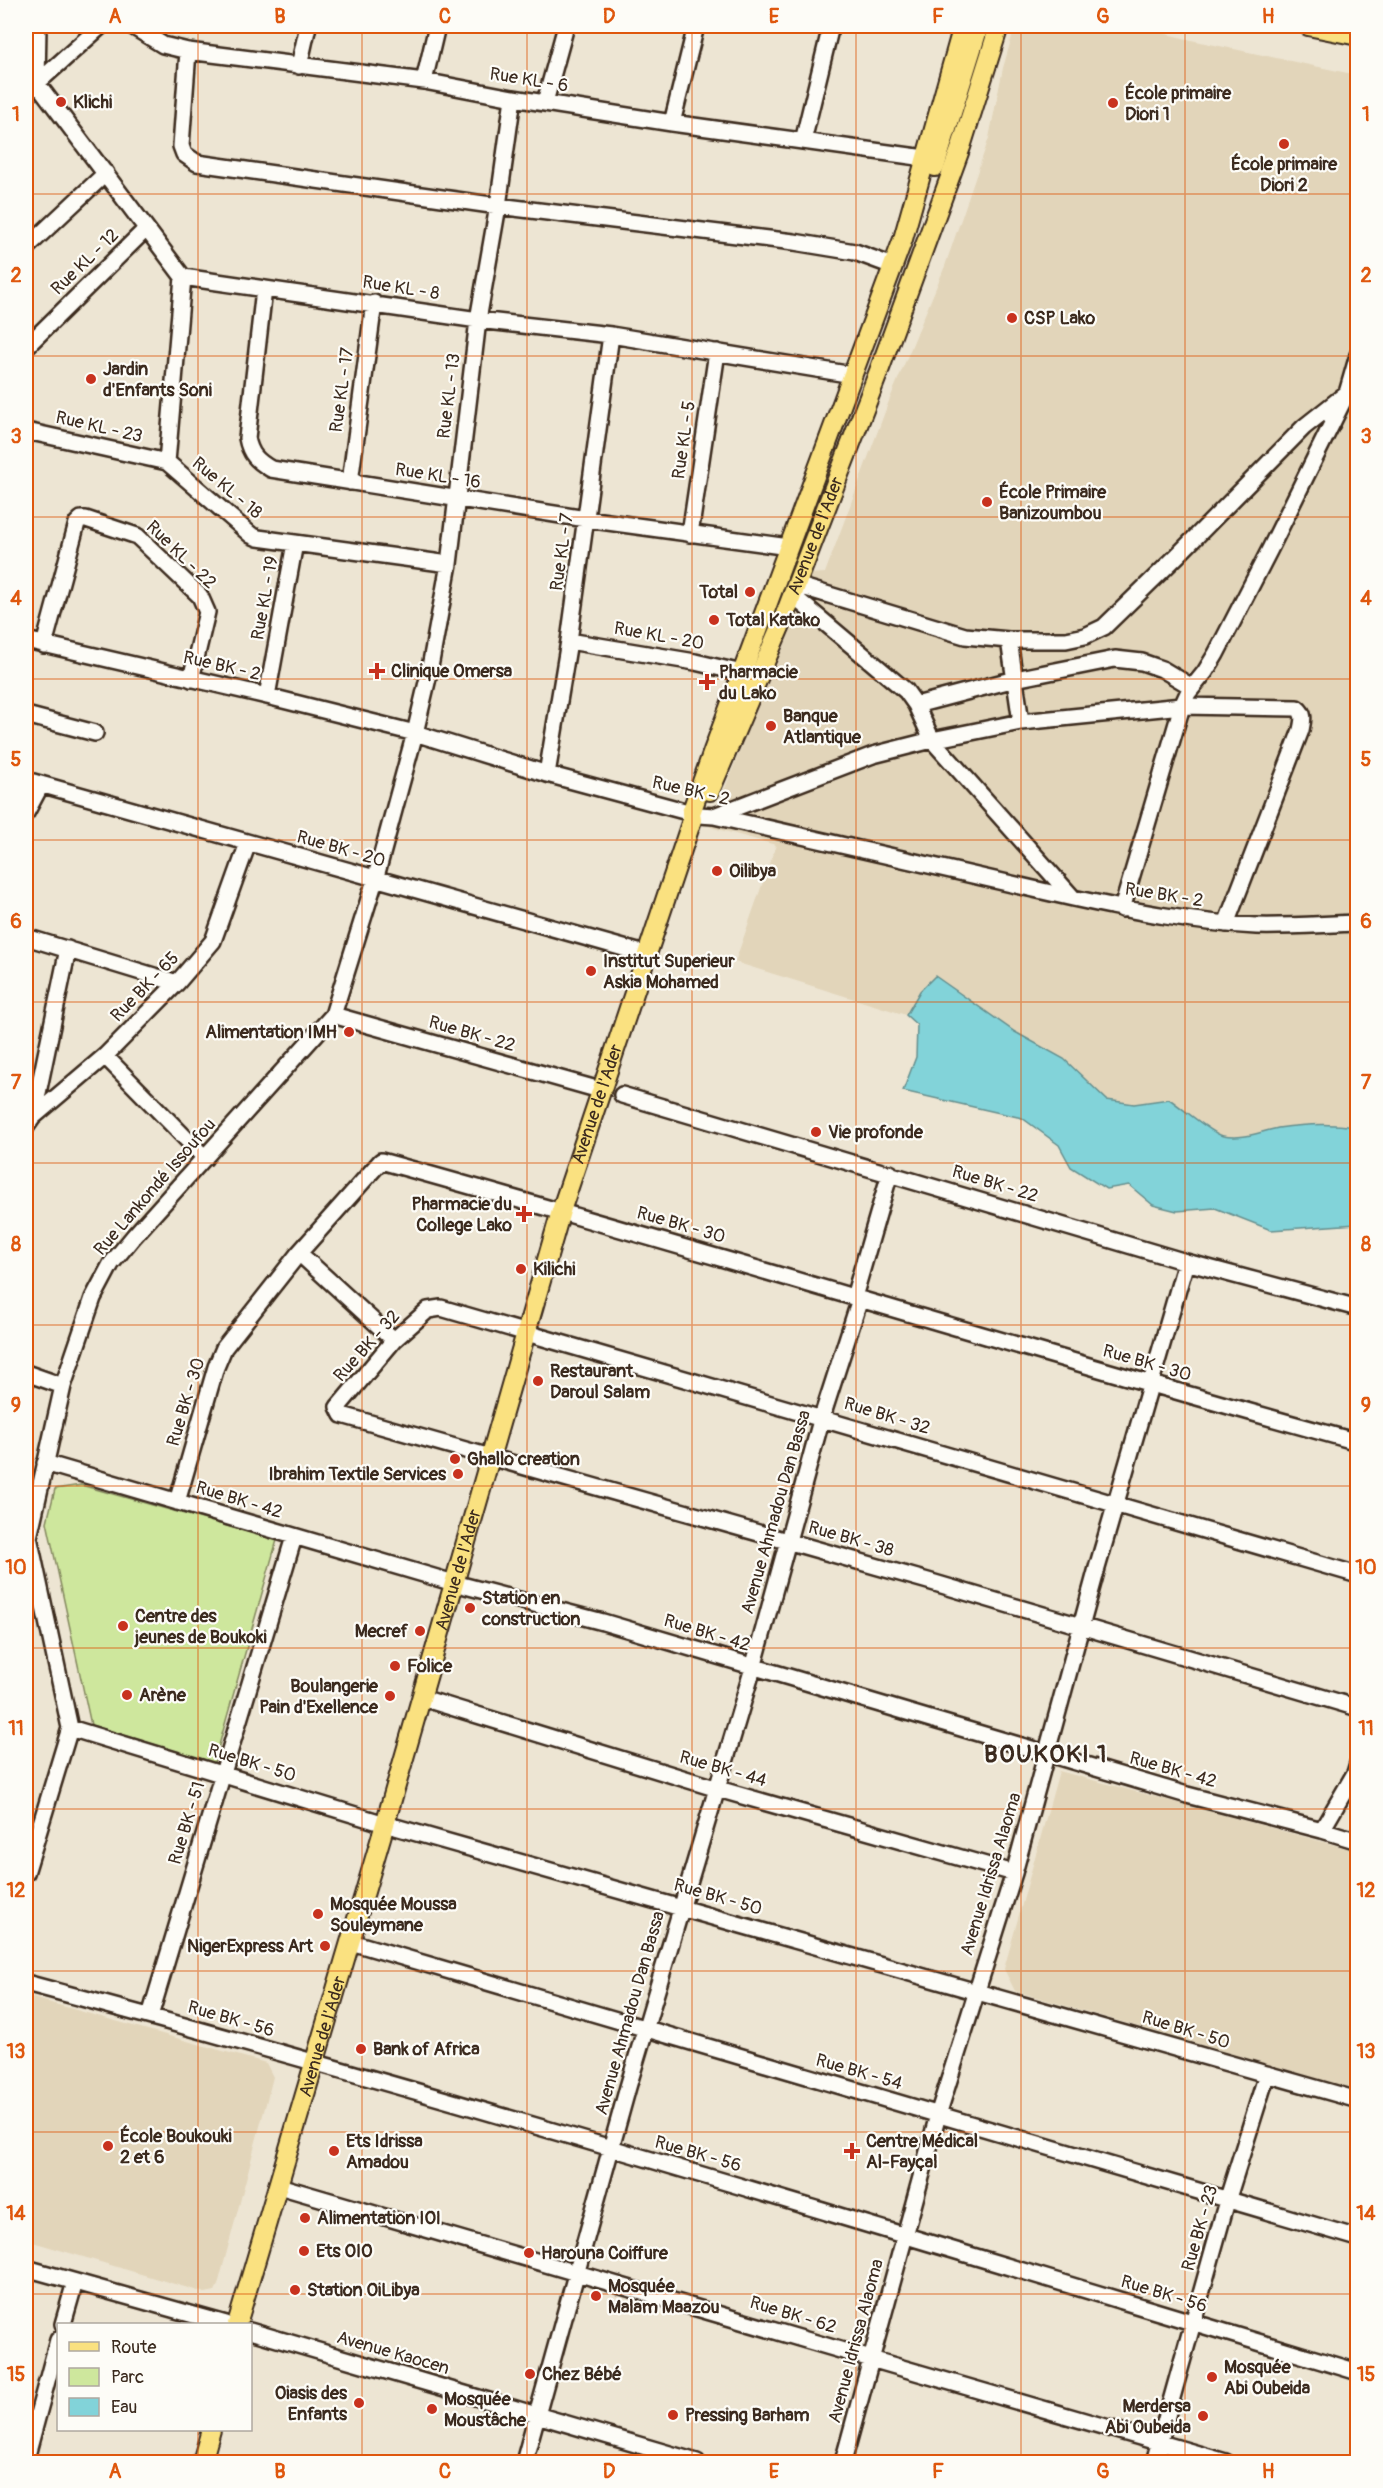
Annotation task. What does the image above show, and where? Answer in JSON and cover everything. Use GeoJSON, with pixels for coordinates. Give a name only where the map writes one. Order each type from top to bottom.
{"type":"FeatureCollection","features":[{"type":"Feature","properties":{"kind":"main road","name":"Avenue de l'Ader"},"geometry":{"type":"LineString","coordinates":[[699,816],[742,673],[903,239],[963,26]]}},
{"type":"Feature","properties":{"kind":"main road","name":"Avenue de l'Ader"},"geometry":{"type":"LineString","coordinates":[[903,239],[921,213],[979,26]]}},
{"type":"Feature","properties":{"kind":"main road","name":"Avenue de l'Ader"},"geometry":{"type":"LineString","coordinates":[[925,245],[934,198],[988,26]]}},
{"type":"Feature","properties":{"kind":"main road","name":"Avenue de l'Ader"},"geometry":{"type":"LineString","coordinates":[[238,2323],[316,2063],[561,1211],[645,954],[699,816],[794,590],[961,147],[999,26]]}},
{"type":"Feature","properties":{"kind":"main road"},"geometry":{"type":"LineString","coordinates":[[1308,26],[1358,36]]}},
{"type":"Feature","properties":{"kind":"main road"},"geometry":{"type":"LineString","coordinates":[[202,2463],[211,2431]]}},
{"type":"Feature","properties":{"kind":"street"},"geometry":{"type":"LineString","coordinates":[[31,88],[101,26]]}},
{"type":"Feature","properties":{"kind":"street","name":"Rue KL - 6"},"geometry":{"type":"LineString","coordinates":[[132,26],[163,45],[188,51],[424,81],[513,98],[672,123],[925,158]]}},
{"type":"Feature","properties":{"kind":"street"},"geometry":{"type":"LineString","coordinates":[[299,66],[308,26]]}},
{"type":"Feature","properties":{"kind":"street"},"geometry":{"type":"LineString","coordinates":[[424,81],[437,26]]}},
{"type":"Feature","properties":{"kind":"street"},"geometry":{"type":"LineString","coordinates":[[545,102],[566,26]]}},
{"type":"Feature","properties":{"kind":"street"},"geometry":{"type":"LineString","coordinates":[[672,123],[696,26]]}},
{"type":"Feature","properties":{"kind":"street"},"geometry":{"type":"LineString","coordinates":[[803,141],[831,26]]}},
{"type":"Feature","properties":{"kind":"street"},"geometry":{"type":"LineString","coordinates":[[34,27],[31,88],[106,173],[183,277]]}},
{"type":"Feature","properties":{"kind":"street"},"geometry":{"type":"LineString","coordinates":[[188,51],[181,146],[184,154],[197,163],[498,206],[795,242],[855,252],[893,266]]}},
{"type":"Feature","properties":{"kind":"street","name":"Rue KL - 13"},"geometry":{"type":"LineString","coordinates":[[415,734],[449,564],[478,320],[498,206],[513,98]]}},
{"type":"Feature","properties":{"kind":"street"},"geometry":{"type":"LineString","coordinates":[[26,248],[106,173]]}},
{"type":"Feature","properties":{"kind":"street","name":"Rue KL - 12"},"geometry":{"type":"LineString","coordinates":[[26,347],[146,229]]}},
{"type":"Feature","properties":{"kind":"street","name":"Rue KL - 8"},"geometry":{"type":"LineString","coordinates":[[183,277],[374,303],[478,320],[611,335],[854,375]]}},
{"type":"Feature","properties":{"kind":"street","name":"Rue KL - 18"},"geometry":{"type":"LineString","coordinates":[[183,277],[166,462],[251,535],[449,564]]}},
{"type":"Feature","properties":{"kind":"street","name":"Rue KL - 16"},"geometry":{"type":"LineString","coordinates":[[264,289],[247,438],[249,450],[258,461],[272,469],[586,519],[789,547]]}},
{"type":"Feature","properties":{"kind":"street","name":"Rue KL - 17"},"geometry":{"type":"LineString","coordinates":[[350,482],[374,303]]}},
{"type":"Feature","properties":{"kind":"street","name":"Rue KL - 7"},"geometry":{"type":"LineString","coordinates":[[547,774],[569,640],[611,335]]}},
{"type":"Feature","properties":{"kind":"street","name":"Rue KL - 5"},"geometry":{"type":"LineString","coordinates":[[690,534],[717,352]]}},
{"type":"Feature","properties":{"kind":"street"},"geometry":{"type":"LineString","coordinates":[[1122,909],[1182,706],[1192,687],[1216,654],[1347,393],[1358,355]]}},
{"type":"Feature","properties":{"kind":"street"},"geometry":{"type":"LineString","coordinates":[[794,590],[965,636],[1009,640],[1075,639],[1104,627],[1304,427],[1347,393]]}},
{"type":"Feature","properties":{"kind":"street","name":"Rue KL - 23"},"geometry":{"type":"LineString","coordinates":[[27,432],[166,462]]}},
{"type":"Feature","properties":{"kind":"street","name":"Rue KL - 22"},"geometry":{"type":"LineString","coordinates":[[44,645],[77,523],[81,519],[86,519],[136,536],[200,596],[207,612],[192,679]]}},
{"type":"Feature","properties":{"kind":"street","name":"Rue KL - 19"},"geometry":{"type":"LineString","coordinates":[[267,696],[295,543]]}},
{"type":"Feature","properties":{"kind":"street"},"geometry":{"type":"LineString","coordinates":[[794,590],[896,681],[916,705],[932,740],[1073,898]]}},
{"type":"Feature","properties":{"kind":"street","name":"Rue BK - 2"},"geometry":{"type":"LineString","coordinates":[[26,640],[267,696],[415,734],[547,774],[699,816],[1122,909],[1226,924],[1257,926],[1358,923]]}},
{"type":"Feature","properties":{"kind":"street","name":"Rue KL - 20"},"geometry":{"type":"LineString","coordinates":[[569,640],[695,662],[742,673]]}},
{"type":"Feature","properties":{"kind":"street"},"geometry":{"type":"LineString","coordinates":[[1009,640],[1021,722]]}},
{"type":"Feature","properties":{"kind":"street"},"geometry":{"type":"LineString","coordinates":[[916,705],[1015,679],[1115,659],[1142,662],[1162,669],[1192,687]]}},
{"type":"Feature","properties":{"kind":"street"},"geometry":{"type":"LineString","coordinates":[[699,816],[873,755],[932,740],[1021,722],[1182,706],[1297,708],[1302,712],[1303,717],[1301,730],[1226,924]]}},
{"type":"Feature","properties":{"kind":"street"},"geometry":{"type":"LineString","coordinates":[[26,715],[95,733]]}},
{"type":"Feature","properties":{"kind":"street","name":"Rue Lankondé Issoufou"},"geometry":{"type":"LineString","coordinates":[[26,1873],[70,1728],[27,1536],[63,1386],[93,1298],[111,1264],[134,1236],[333,1015],[375,880],[415,734]]}},
{"type":"Feature","properties":{"kind":"street"},"geometry":{"type":"LineString","coordinates":[[26,813],[33,782]]}},
{"type":"Feature","properties":{"kind":"street","name":"Rue BK - 20"},"geometry":{"type":"LineString","coordinates":[[33,782],[375,880],[645,954]]}},
{"type":"Feature","properties":{"kind":"street","name":"Rue BK - 65"},"geometry":{"type":"LineString","coordinates":[[29,1122],[105,1056],[177,982],[213,940],[248,843]]}},
{"type":"Feature","properties":{"kind":"street"},"geometry":{"type":"LineString","coordinates":[[26,937],[177,982]]}},
{"type":"Feature","properties":{"kind":"street"},"geometry":{"type":"LineString","coordinates":[[29,1122],[68,949]]}},
{"type":"Feature","properties":{"kind":"street","name":"Rue BK - 22"},"geometry":{"type":"LineString","coordinates":[[333,1015],[600,1090]]}},
{"type":"Feature","properties":{"kind":"street"},"geometry":{"type":"LineString","coordinates":[[105,1056],[205,1158]]}},
{"type":"Feature","properties":{"kind":"street","name":"Rue BK - 22"},"geometry":{"type":"LineString","coordinates":[[622,1095],[1186,1262],[1358,1308]]}},
{"type":"Feature","properties":{"kind":"street","name":"Rue BK - 30"},"geometry":{"type":"LineString","coordinates":[[177,1502],[219,1357],[299,1253],[381,1161],[561,1211],[1149,1385],[1358,1443]]}},
{"type":"Feature","properties":{"kind":"street","name":"Avenue Ahmadou Dan Bassa"},"geometry":{"type":"LineString","coordinates":[[524,2463],[646,2027],[753,1668],[891,1173]]}},
{"type":"Feature","properties":{"kind":"street"},"geometry":{"type":"LineString","coordinates":[[299,1253],[394,1340]]}},
{"type":"Feature","properties":{"kind":"street","name":"Avenue Idrissa Alaoma"},"geometry":{"type":"LineString","coordinates":[[843,2463],[938,2115],[1014,1873],[1115,1503],[1186,1262]]}},
{"type":"Feature","properties":{"kind":"street","name":"Rue BK - 32"},"geometry":{"type":"LineString","coordinates":[[338,1407],[394,1340],[428,1310],[435,1308],[822,1417],[1358,1575]]}},
{"type":"Feature","properties":{"kind":"street"},"geometry":{"type":"LineString","coordinates":[[26,1373],[63,1386]]}},
{"type":"Feature","properties":{"kind":"street","name":"Rue BK - 38"},"geometry":{"type":"LineString","coordinates":[[338,1407],[342,1415],[788,1541],[1358,1707]]}},
{"type":"Feature","properties":{"kind":"street","name":"Rue BK - 42"},"geometry":{"type":"LineString","coordinates":[[45,1463],[454,1583],[603,1622],[1187,1795],[1358,1841]]}},
{"type":"Feature","properties":{"kind":"street","name":"Rue BK - 51"},"geometry":{"type":"LineString","coordinates":[[150,2016],[294,1537]]}},
{"type":"Feature","properties":{"kind":"street","name":"Rue BK - 44"},"geometry":{"type":"LineString","coordinates":[[422,1698],[718,1789],[1014,1873]]}},
{"type":"Feature","properties":{"kind":"street","name":"Rue BK - 50"},"geometry":{"type":"LineString","coordinates":[[70,1728],[385,1824],[1358,2100]]}},
{"type":"Feature","properties":{"kind":"street"},"geometry":{"type":"LineString","coordinates":[[1322,1830],[1355,1773],[1358,1763]]}},
{"type":"Feature","properties":{"kind":"street","name":"Rue BK - 54"},"geometry":{"type":"LineString","coordinates":[[351,1942],[1358,2238]]}},
{"type":"Feature","properties":{"kind":"street","name":"Rue BK - 56"},"geometry":{"type":"LineString","coordinates":[[26,1983],[316,2063],[611,2149],[1358,2372]]}},
{"type":"Feature","properties":{"kind":"street","name":"Rue BK - 23"},"geometry":{"type":"LineString","coordinates":[[1154,2463],[1227,2201],[1267,2074]]}},
{"type":"Feature","properties":{"kind":"street","name":"Rue BK - 62"},"geometry":{"type":"LineString","coordinates":[[279,2186],[1226,2463]]}},
{"type":"Feature","properties":{"kind":"street"},"geometry":{"type":"LineString","coordinates":[[26,2268],[219,2323]]}},
{"type":"Feature","properties":{"kind":"street"},"geometry":{"type":"LineString","coordinates":[[64,2323],[75,2282]]}},
{"type":"Feature","properties":{"kind":"street","name":"Avenue Kaocen"},"geometry":{"type":"LineString","coordinates":[[252,2332],[697,2463]]}},
{"type":"Feature","properties":{"kind":"street"},"geometry":{"type":"LineString","coordinates":[[26,2458],[57,2344]]}},
{"type":"Feature","properties":{"kind":"shaded area"},"geometry":{"type":"Polygon","coordinates":[[[1015,26],[1134,26],[1357,75],[1357,1127],[1338,1124],[1303,1126],[1278,1128],[1248,1137],[1221,1136],[1169,1099],[1134,1104],[1107,1100],[1064,1059],[1015,1032],[935,976],[920,991],[906,1015],[735,962],[776,845],[710,827],[808,574],[825,573],[889,401],[945,266],[989,138],[1003,68],[1015,26]]]}},
{"type":"Feature","properties":{"kind":"shaded area"},"geometry":{"type":"Polygon","coordinates":[[[1059,1771],[1357,1851],[1357,2090],[1015,1991],[1004,1969],[1059,1771]]]}},
{"type":"Feature","properties":{"kind":"shaded area"},"geometry":{"type":"Polygon","coordinates":[[[26,1996],[266,2063],[273,2077],[215,2291],[205,2293],[26,2240],[26,1996]]]}},
{"type":"Feature","properties":{"kind":"green space"},"geometry":{"type":"Polygon","coordinates":[[[81,1485],[277,1540],[214,1763],[91,1725],[47,1522],[55,1489],[81,1485]]]}},
{"type":"Feature","properties":{"kind":"water"},"geometry":{"type":"Polygon","coordinates":[[[935,976],[1015,1032],[1064,1059],[1107,1100],[1134,1104],[1169,1099],[1211,1130],[1230,1137],[1298,1126],[1357,1127],[1357,1224],[1271,1230],[1215,1208],[1177,1211],[1153,1205],[1129,1185],[1106,1189],[1071,1167],[1059,1145],[1022,1118],[903,1091],[916,1057],[917,1025],[906,1015],[920,991],[935,976]]]}},
{"type":"Feature","properties":{"kind":"place","name":"Klichi"},"geometry":{"type":"Point","coordinates":[61,102]}},
{"type":"Feature","properties":{"kind":"place","name":"École primaire Diori 1"},"geometry":{"type":"Point","coordinates":[1113,103]}},
{"type":"Feature","properties":{"kind":"place","name":"École primaire Diori 2"},"geometry":{"type":"Point","coordinates":[1284,144]}},
{"type":"Feature","properties":{"kind":"place","name":"CSP Lako"},"geometry":{"type":"Point","coordinates":[1012,318]}},
{"type":"Feature","properties":{"kind":"place","name":"Jardin d'Enfants Soni"},"geometry":{"type":"Point","coordinates":[91,379]}},
{"type":"Feature","properties":{"kind":"place","name":"École Primaire Banizoumbou"},"geometry":{"type":"Point","coordinates":[987,502]}},
{"type":"Feature","properties":{"kind":"place","name":"Total"},"geometry":{"type":"Point","coordinates":[750,592]}},
{"type":"Feature","properties":{"kind":"place","name":"Total Katako"},"geometry":{"type":"Point","coordinates":[714,620]}},
{"type":"Feature","properties":{"kind":"place","name":"Clinique Omersa"},"geometry":{"type":"Point","coordinates":[377,671]}},
{"type":"Feature","properties":{"kind":"place","name":"Pharmacie du Lako"},"geometry":{"type":"Point","coordinates":[707,682]}},
{"type":"Feature","properties":{"kind":"place","name":"Banque Atlantique"},"geometry":{"type":"Point","coordinates":[771,726]}},
{"type":"Feature","properties":{"kind":"place","name":"Oilibya"},"geometry":{"type":"Point","coordinates":[717,871]}},
{"type":"Feature","properties":{"kind":"place","name":"Institut Superieur Askia Mohamed"},"geometry":{"type":"Point","coordinates":[591,971]}},
{"type":"Feature","properties":{"kind":"place","name":"Alimentation IMH"},"geometry":{"type":"Point","coordinates":[349,1032]}},
{"type":"Feature","properties":{"kind":"place","name":"Vie profonde"},"geometry":{"type":"Point","coordinates":[816,1132]}},
{"type":"Feature","properties":{"kind":"place","name":"Pharmacie du College Lako"},"geometry":{"type":"Point","coordinates":[524,1214]}},
{"type":"Feature","properties":{"kind":"place","name":"Kilichi"},"geometry":{"type":"Point","coordinates":[521,1269]}},
{"type":"Feature","properties":{"kind":"place","name":"Restaurant Daroul Salam"},"geometry":{"type":"Point","coordinates":[538,1381]}},
{"type":"Feature","properties":{"kind":"place","name":"Ghallo creation"},"geometry":{"type":"Point","coordinates":[455,1459]}},
{"type":"Feature","properties":{"kind":"place","name":"Ibrahim Textile Services"},"geometry":{"type":"Point","coordinates":[458,1474]}},
{"type":"Feature","properties":{"kind":"place","name":"Station en construction"},"geometry":{"type":"Point","coordinates":[470,1608]}},
{"type":"Feature","properties":{"kind":"place","name":"Centre des jeunes de Boukoki"},"geometry":{"type":"Point","coordinates":[123,1626]}},
{"type":"Feature","properties":{"kind":"place","name":"Mecref"},"geometry":{"type":"Point","coordinates":[420,1631]}},
{"type":"Feature","properties":{"kind":"place","name":"Folice"},"geometry":{"type":"Point","coordinates":[395,1666]}},
{"type":"Feature","properties":{"kind":"place","name":"Arène"},"geometry":{"type":"Point","coordinates":[127,1695]}},
{"type":"Feature","properties":{"kind":"place","name":"Boulangerie Pain d'Exellence"},"geometry":{"type":"Point","coordinates":[390,1696]}},
{"type":"Feature","properties":{"kind":"place","name":"Mosquée Moussa Souleymane"},"geometry":{"type":"Point","coordinates":[318,1914]}},
{"type":"Feature","properties":{"kind":"place","name":"NigerExpress Art"},"geometry":{"type":"Point","coordinates":[325,1946]}},
{"type":"Feature","properties":{"kind":"place","name":"Bank of Africa"},"geometry":{"type":"Point","coordinates":[361,2049]}},
{"type":"Feature","properties":{"kind":"place","name":"École Boukouki 2 et 6"},"geometry":{"type":"Point","coordinates":[108,2146]}},
{"type":"Feature","properties":{"kind":"place","name":"Ets Idrissa Amadou"},"geometry":{"type":"Point","coordinates":[334,2151]}},
{"type":"Feature","properties":{"kind":"place","name":"Centre Médical Al-Fayçal"},"geometry":{"type":"Point","coordinates":[852,2151]}},
{"type":"Feature","properties":{"kind":"place","name":"Alimentation IOI"},"geometry":{"type":"Point","coordinates":[305,2218]}},
{"type":"Feature","properties":{"kind":"place","name":"Ets OIO"},"geometry":{"type":"Point","coordinates":[304,2251]}},
{"type":"Feature","properties":{"kind":"place","name":"Harouna Coiffure"},"geometry":{"type":"Point","coordinates":[529,2253]}},
{"type":"Feature","properties":{"kind":"place","name":"Station OiLibya"},"geometry":{"type":"Point","coordinates":[295,2290]}},
{"type":"Feature","properties":{"kind":"place","name":"Mosquée Malam Maazou"},"geometry":{"type":"Point","coordinates":[596,2296]}},
{"type":"Feature","properties":{"kind":"place","name":"Chez Bébé"},"geometry":{"type":"Point","coordinates":[530,2374]}},
{"type":"Feature","properties":{"kind":"place","name":"Mosquée Abi Oubeida"},"geometry":{"type":"Point","coordinates":[1212,2377]}},
{"type":"Feature","properties":{"kind":"place","name":"Oiasis des Enfants"},"geometry":{"type":"Point","coordinates":[359,2403]}},
{"type":"Feature","properties":{"kind":"place","name":"Mosquée Moustâche"},"geometry":{"type":"Point","coordinates":[432,2409]}},
{"type":"Feature","properties":{"kind":"place","name":"Pressing Barham"},"geometry":{"type":"Point","coordinates":[673,2415]}},
{"type":"Feature","properties":{"kind":"place","name":"Merdersa Abi Oubeida"},"geometry":{"type":"Point","coordinates":[1203,2416]}},
{"type":"Feature","properties":{"kind":"district","name":"BOUKOKI 1"},"geometry":{"type":"Point","coordinates":[1046,1754]}}]}
